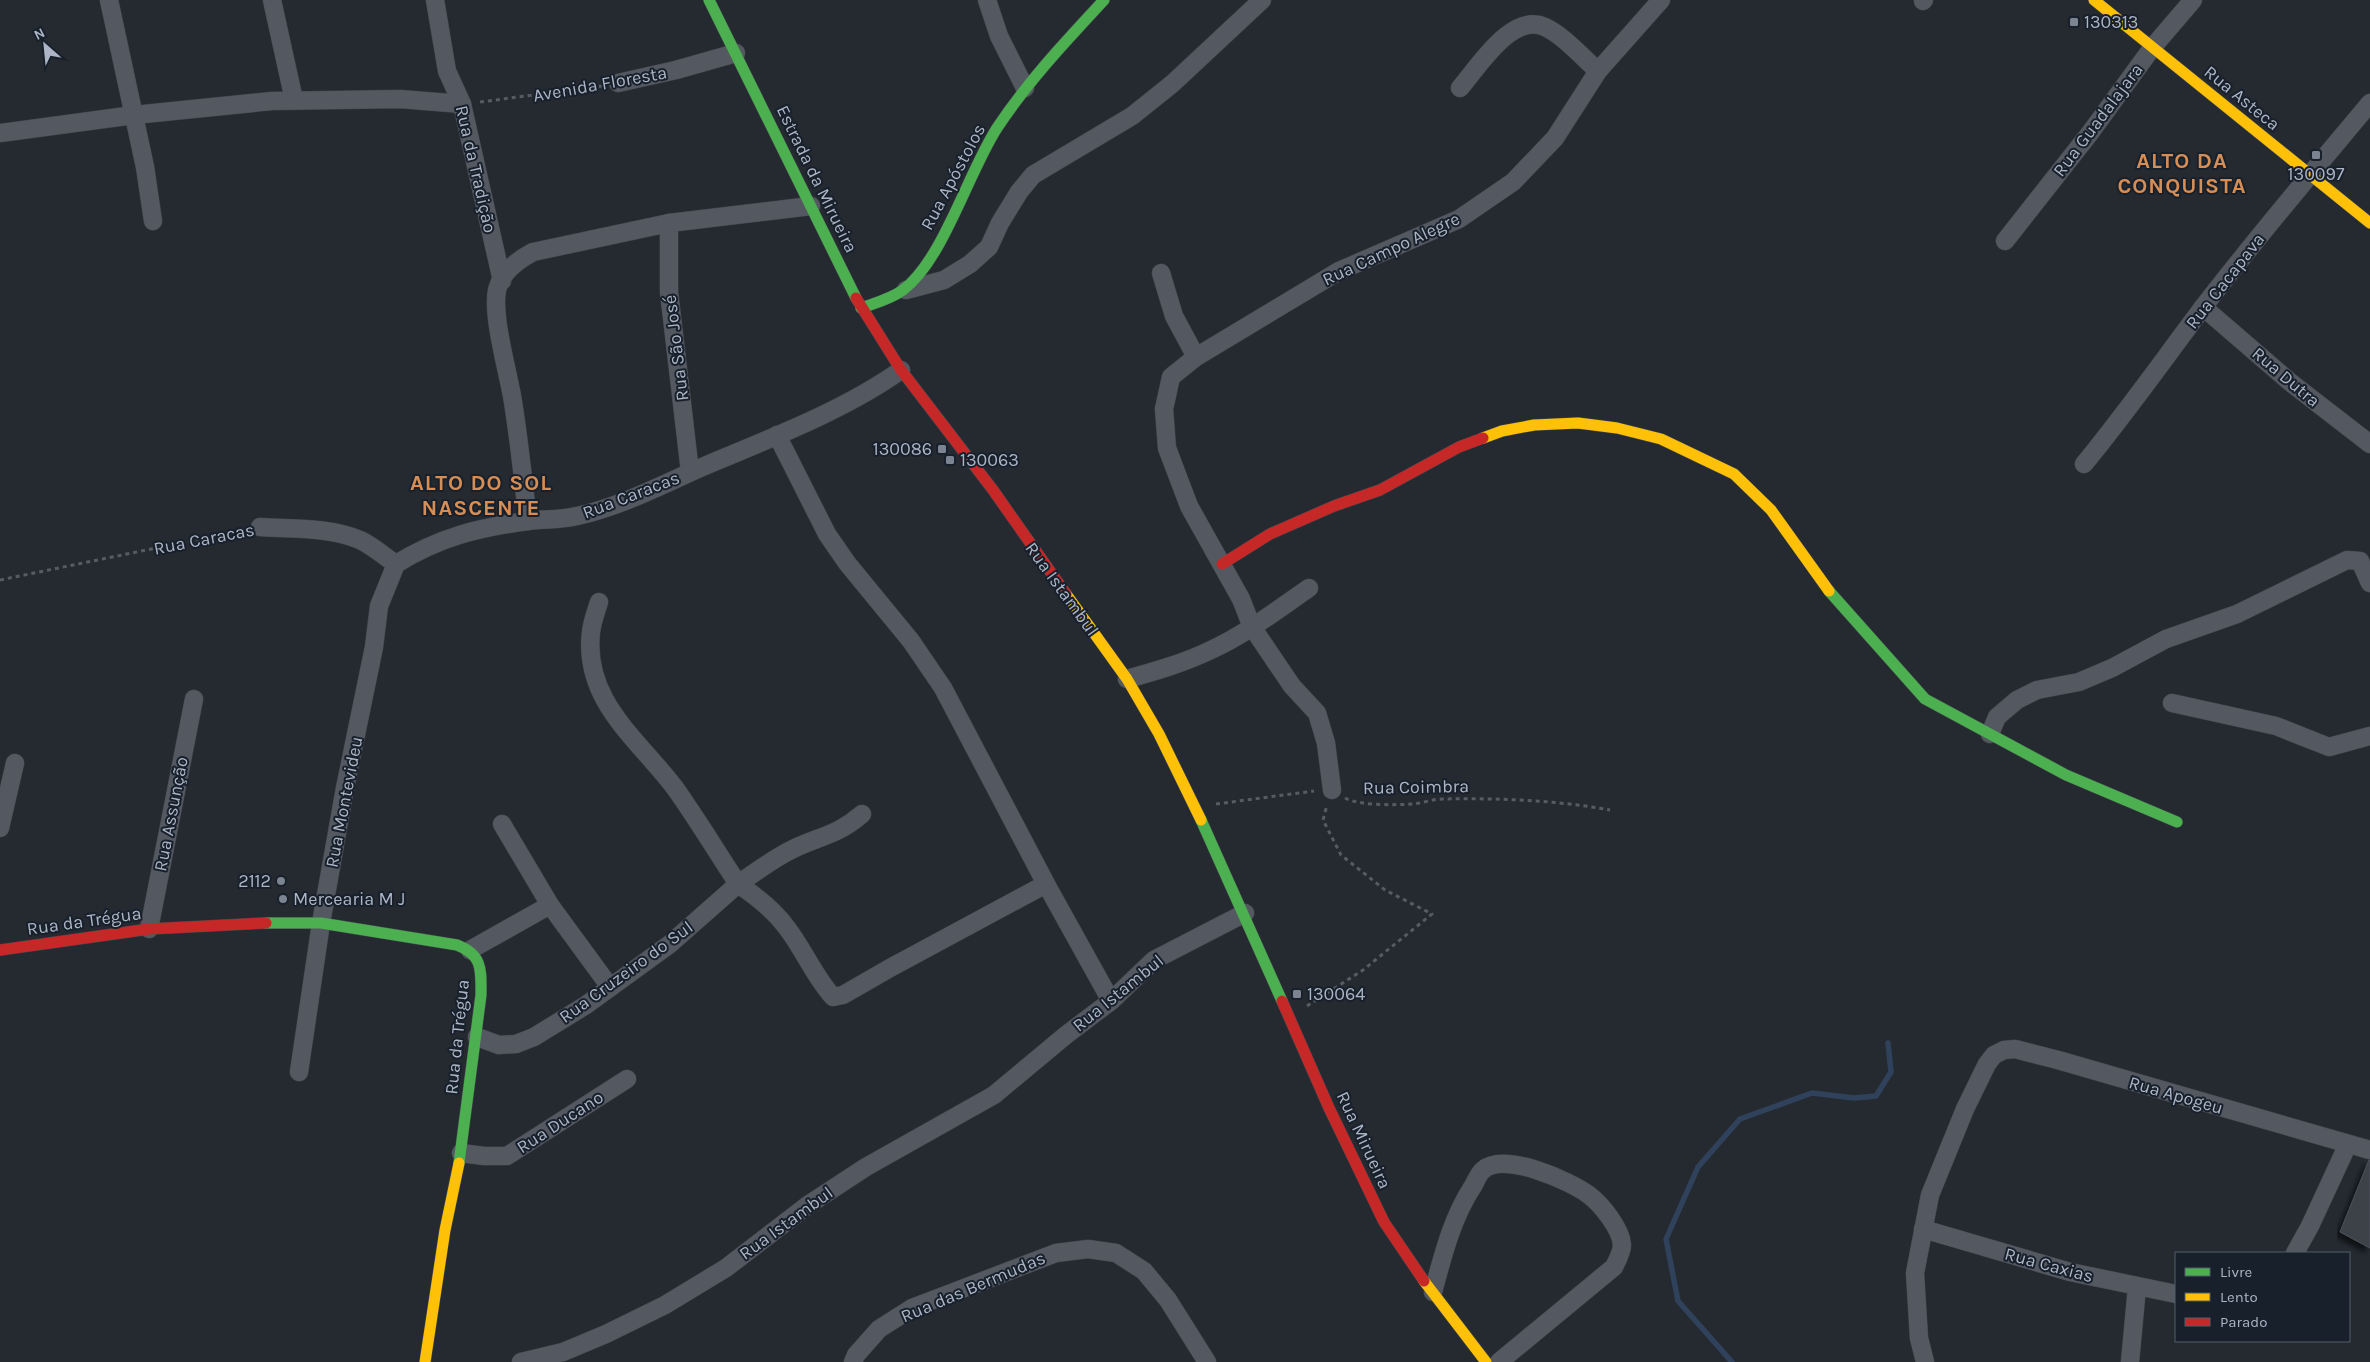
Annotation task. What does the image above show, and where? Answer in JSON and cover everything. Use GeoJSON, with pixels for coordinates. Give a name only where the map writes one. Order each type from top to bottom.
{"type":"FeatureCollection","features":[{"type":"Feature","properties":{"kind":"street"},"geometry":{"type":"LineString","coordinates":[[109,0],[134,115],[153,221]]}},
{"type":"Feature","properties":{"kind":"street"},"geometry":{"type":"LineString","coordinates":[[272,0],[294,100]]}},
{"type":"Feature","properties":{"kind":"street","name":"Rua da Tradição"},"geometry":{"type":"LineString","coordinates":[[435,0],[446,71],[462,104],[502,281]]}},
{"type":"Feature","properties":{"kind":"street","name":"Estrada da Mirueira"},"geometry":{"type":"LineString","coordinates":[[709,0],[861,308],[900,370]]}},
{"type":"Feature","properties":{"kind":"street"},"geometry":{"type":"LineString","coordinates":[[987,0],[999,36],[1025,88]]}},
{"type":"Feature","properties":{"kind":"street","name":"Rua Apóstolos"},"geometry":{"type":"LineString","coordinates":[[861,308],[903,290],[921,272],[943,235],[985,147],[1025,88],[1104,0]]}},
{"type":"Feature","properties":{"kind":"street"},"geometry":{"type":"LineString","coordinates":[[903,290],[944,280],[970,264],[989,247],[1019,192],[1033,175],[1132,116],[1172,84],[1262,0]]}},
{"type":"Feature","properties":{"kind":"street","name":"Rua Campo Alegre"},"geometry":{"type":"LineString","coordinates":[[1222,564],[1189,506],[1167,448],[1164,409],[1171,377],[1196,357],[1339,271],[1459,220],[1513,182],[1555,138],[1598,71],[1661,0]]}},
{"type":"Feature","properties":{"kind":"street","name":"Rua Asteca"},"geometry":{"type":"LineString","coordinates":[[2094,0],[2370,223]]}},
{"type":"Feature","properties":{"kind":"street","name":"Rua Guadalajara"},"geometry":{"type":"LineString","coordinates":[[2005,241],[2090,133],[2152,48],[2193,0]]}},
{"type":"Feature","properties":{"kind":"street"},"geometry":{"type":"LineString","coordinates":[[1460,88],[1507,34],[1527,24],[1544,27],[1598,71]]}},
{"type":"Feature","properties":{"kind":"street","name":"Avenida Floresta"},"geometry":{"type":"LineString","coordinates":[[618,83],[676,70],[736,53]]}},
{"type":"Feature","properties":{"kind":"street"},"geometry":{"type":"LineString","coordinates":[[0,133],[134,115],[294,100],[400,99],[462,104]]}},
{"type":"Feature","properties":{"kind":"street","name":"Rua Cacapava"},"geometry":{"type":"LineString","coordinates":[[2084,464],[2129,409],[2203,307],[2309,173],[2370,103]]}},
{"type":"Feature","properties":{"kind":"street"},"geometry":{"type":"LineString","coordinates":[[528,521],[512,398],[498,322],[497,290],[507,271],[520,259],[533,252],[669,224],[811,206]]}},
{"type":"Feature","properties":{"kind":"street","name":"Rua São José"},"geometry":{"type":"LineString","coordinates":[[669,224],[669,292],[690,472]]}},
{"type":"Feature","properties":{"kind":"street"},"geometry":{"type":"LineString","coordinates":[[1161,273],[1174,316],[1196,357]]}},
{"type":"Feature","properties":{"kind":"street","name":"Rua Dutra"},"geometry":{"type":"LineString","coordinates":[[2203,307],[2290,382],[2370,444]]}},
{"type":"Feature","properties":{"kind":"street","name":"Rua Caracas"},"geometry":{"type":"LineString","coordinates":[[260,527],[322,531],[346,536],[362,541],[396,564],[420,549],[443,539],[528,521],[575,517],[626,501],[777,435],[876,388],[900,370]]}},
{"type":"Feature","properties":{"kind":"street","name":"Rua Istambul"},"geometry":{"type":"LineString","coordinates":[[521,1362],[563,1352],[606,1334],[665,1305],[726,1268],[808,1205],[866,1167],[994,1095],[1066,1035],[1111,1001],[1154,960],[1245,913],[1196,807],[1159,734],[1127,679],[1018,528],[993,490],[900,370]]}},
{"type":"Feature","properties":{"kind":"street"},"geometry":{"type":"LineString","coordinates":[[1332,790],[1326,743],[1317,713],[1292,686],[1252,627],[1241,599],[1222,564],[1270,534],[1334,506],[1380,490],[1459,447],[1502,430],[1534,425],[1578,423],[1617,428],[1661,439],[1734,474],[1770,510],[1830,592],[1925,699],[2066,775],[2177,822]]}},
{"type":"Feature","properties":{"kind":"street"},"geometry":{"type":"LineString","coordinates":[[777,435],[827,534],[847,563],[911,641],[943,688],[1046,884],[1111,1001]]}},
{"type":"Feature","properties":{"kind":"street"},"geometry":{"type":"LineString","coordinates":[[1990,734],[1997,717],[2017,700],[2037,690],[2079,682],[2112,668],[2166,639],[2237,614],[2347,560],[2360,561],[2370,583]]}},
{"type":"Feature","properties":{"kind":"street","name":"Rua Montevideu"},"geometry":{"type":"LineString","coordinates":[[299,1072],[321,923],[345,788],[374,647],[379,606],[396,564]]}},
{"type":"Feature","properties":{"kind":"street"},"geometry":{"type":"LineString","coordinates":[[1127,679],[1165,669],[1213,650],[1252,627],[1309,588]]}},
{"type":"Feature","properties":{"kind":"street"},"geometry":{"type":"LineString","coordinates":[[599,602],[591,630],[592,670],[601,696],[610,712],[675,788],[738,884],[760,898],[788,928],[822,985],[833,997],[843,995],[1046,884]]}},
{"type":"Feature","properties":{"kind":"street","name":"Rua Assunção"},"geometry":{"type":"LineString","coordinates":[[149,929],[194,699]]}},
{"type":"Feature","properties":{"kind":"street"},"geometry":{"type":"LineString","coordinates":[[2172,703],[2267,723],[2328,747],[2370,736]]}},
{"type":"Feature","properties":{"kind":"street"},"geometry":{"type":"LineString","coordinates":[[0,828],[15,763]]}},
{"type":"Feature","properties":{"kind":"street","name":"Rua Cruzeiro do Sul"},"geometry":{"type":"LineString","coordinates":[[476,1037],[498,1045],[516,1044],[525,1041],[586,1005],[670,944],[738,884],[791,850],[830,836],[848,827],[862,814]]}},
{"type":"Feature","properties":{"kind":"street"},"geometry":{"type":"LineString","coordinates":[[502,824],[550,905],[610,987]]}},
{"type":"Feature","properties":{"kind":"street"},"geometry":{"type":"LineString","coordinates":[[470,950],[550,905]]}},
{"type":"Feature","properties":{"kind":"street","name":"Rua Mirueira"},"geometry":{"type":"LineString","coordinates":[[1245,913],[1329,1108],[1384,1222],[1419,1275],[1486,1362]]}},
{"type":"Feature","properties":{"kind":"street","name":"Rua da Trégua"},"geometry":{"type":"LineString","coordinates":[[0,950],[149,929],[232,924],[321,923],[447,944],[470,950],[476,957],[481,971],[481,995],[461,1153],[445,1230],[425,1362]]}},
{"type":"Feature","properties":{"kind":"street","name":"Rua Apogeu"},"geometry":{"type":"LineString","coordinates":[[1923,1229],[1930,1195],[1965,1109],[1987,1064],[1994,1055],[2004,1050],[2015,1050],[2370,1150]]}},
{"type":"Feature","properties":{"kind":"street","name":"Rua Ducano"},"geometry":{"type":"LineString","coordinates":[[461,1153],[507,1156],[627,1079]]}},
{"type":"Feature","properties":{"kind":"street"},"geometry":{"type":"LineString","coordinates":[[2296,1252],[2310,1226],[2348,1144]]}},
{"type":"Feature","properties":{"kind":"street"},"geometry":{"type":"LineString","coordinates":[[1433,1292],[1445,1248],[1462,1203],[1484,1169],[1502,1162],[1532,1169],[1563,1180],[1590,1196],[1617,1226],[1622,1246],[1614,1267],[1499,1362]]}},
{"type":"Feature","properties":{"kind":"street"},"geometry":{"type":"LineString","coordinates":[[1923,1229],[1915,1283],[1919,1338],[1925,1362]]}},
{"type":"Feature","properties":{"kind":"street","name":"Rua Caxias"},"geometry":{"type":"LineString","coordinates":[[1923,1229],[2070,1272],[2175,1294]]}},
{"type":"Feature","properties":{"kind":"street","name":"Rua das Bermudas"},"geometry":{"type":"LineString","coordinates":[[853,1362],[856,1355],[879,1329],[912,1308],[1056,1253],[1088,1249],[1116,1253],[1144,1271],[1168,1300],[1207,1362]]}},
{"type":"Feature","properties":{"kind":"street"},"geometry":{"type":"LineString","coordinates":[[2130,1362],[2137,1287]]}},
{"type":"Feature","properties":{"kind":"path","name":"Avenida Floresta"},"geometry":{"type":"LineString","coordinates":[[462,104],[618,83]]}},
{"type":"Feature","properties":{"kind":"path","name":"Rua Caracas"},"geometry":{"type":"LineString","coordinates":[[0,580],[260,527]]}},
{"type":"Feature","properties":{"kind":"path"},"geometry":{"type":"LineString","coordinates":[[1196,807],[1290,793],[1332,790],[1323,820],[1341,854],[1384,890],[1432,914],[1363,970],[1290,1017]]}},
{"type":"Feature","properties":{"kind":"path","name":"Rua Coimbra"},"geometry":{"type":"LineString","coordinates":[[1332,790],[1352,802],[1413,804],[1440,799],[1538,801],[1610,810]]}},
{"type":"Feature","properties":{"kind":"building"},"geometry":{"type":"Polygon","coordinates":[[[2370,1160],[2370,1248],[2340,1232],[2370,1160]]]}},
{"type":"Feature","properties":{"kind":"waterway"},"geometry":{"type":"LineString","coordinates":[[1732,1362],[1678,1301],[1666,1239],[1698,1167],[1740,1119],[1812,1093],[1854,1098],[1876,1096],[1891,1072],[1888,1043]]}},
{"type":"Feature","properties":{"kind":"traffic: fast"},"geometry":{"type":"LineString","coordinates":[[709,0],[856,298]]}},
{"type":"Feature","properties":{"kind":"traffic: fast"},"geometry":{"type":"LineString","coordinates":[[861,308],[898,293],[917,276],[943,237],[997,128],[1034,78],[1104,0]]}},
{"type":"Feature","properties":{"kind":"traffic: fast"},"geometry":{"type":"LineString","coordinates":[[1829,591],[1925,699],[2066,775],[2177,822]]}},
{"type":"Feature","properties":{"kind":"traffic: fast"},"geometry":{"type":"LineString","coordinates":[[1201,820],[1282,1001]]}},
{"type":"Feature","properties":{"kind":"traffic: fast"},"geometry":{"type":"LineString","coordinates":[[266,923],[321,923],[457,945],[472,954],[479,964],[481,995],[459,1163]]}},
{"type":"Feature","properties":{"kind":"traffic: slow"},"geometry":{"type":"LineString","coordinates":[[2094,0],[2370,223]]}},
{"type":"Feature","properties":{"kind":"traffic: slow"},"geometry":{"type":"LineString","coordinates":[[1483,438],[1502,431],[1534,425],[1578,423],[1617,428],[1661,439],[1734,474],[1771,510],[1829,591]]}},
{"type":"Feature","properties":{"kind":"traffic: slow"},"geometry":{"type":"LineString","coordinates":[[1066,594],[1127,679],[1159,734],[1201,820]]}},
{"type":"Feature","properties":{"kind":"traffic: slow"},"geometry":{"type":"LineString","coordinates":[[425,1362],[445,1230],[459,1163]]}},
{"type":"Feature","properties":{"kind":"traffic: slow"},"geometry":{"type":"LineString","coordinates":[[1424,1281],[1486,1362]]}},
{"type":"Feature","properties":{"kind":"traffic: jam"},"geometry":{"type":"LineString","coordinates":[[856,298],[901,370],[993,490],[1066,594]]}},
{"type":"Feature","properties":{"kind":"traffic: jam"},"geometry":{"type":"LineString","coordinates":[[1222,564],[1270,534],[1334,506],[1380,490],[1459,447],[1483,438]]}},
{"type":"Feature","properties":{"kind":"traffic: jam"},"geometry":{"type":"LineString","coordinates":[[0,950],[149,929],[266,923]]}},
{"type":"Feature","properties":{"kind":"traffic: jam"},"geometry":{"type":"LineString","coordinates":[[1282,1001],[1329,1108],[1384,1222],[1424,1281]]}},
{"type":"Feature","properties":{"kind":"place","name":"130313"},"geometry":{"type":"Point","coordinates":[2074,22]}},
{"type":"Feature","properties":{"kind":"place","name":"130097"},"geometry":{"type":"Point","coordinates":[2316,155]}},
{"type":"Feature","properties":{"kind":"place","name":"130086"},"geometry":{"type":"Point","coordinates":[942,449]}},
{"type":"Feature","properties":{"kind":"place","name":"130063"},"geometry":{"type":"Point","coordinates":[950,460]}},
{"type":"Feature","properties":{"kind":"place","name":"2112"},"geometry":{"type":"Point","coordinates":[281,881]}},
{"type":"Feature","properties":{"kind":"place","name":"Mercearia M J"},"geometry":{"type":"Point","coordinates":[283,899]}},
{"type":"Feature","properties":{"kind":"place","name":"130064"},"geometry":{"type":"Point","coordinates":[1297,994]}},
{"type":"Feature","properties":{"kind":"district","name":"ALTO DA CONQUISTA"},"geometry":{"type":"Point","coordinates":[2182,172]}},
{"type":"Feature","properties":{"kind":"district","name":"ALTO DO SOL NASCENTE"},"geometry":{"type":"Point","coordinates":[481,494]}}]}
